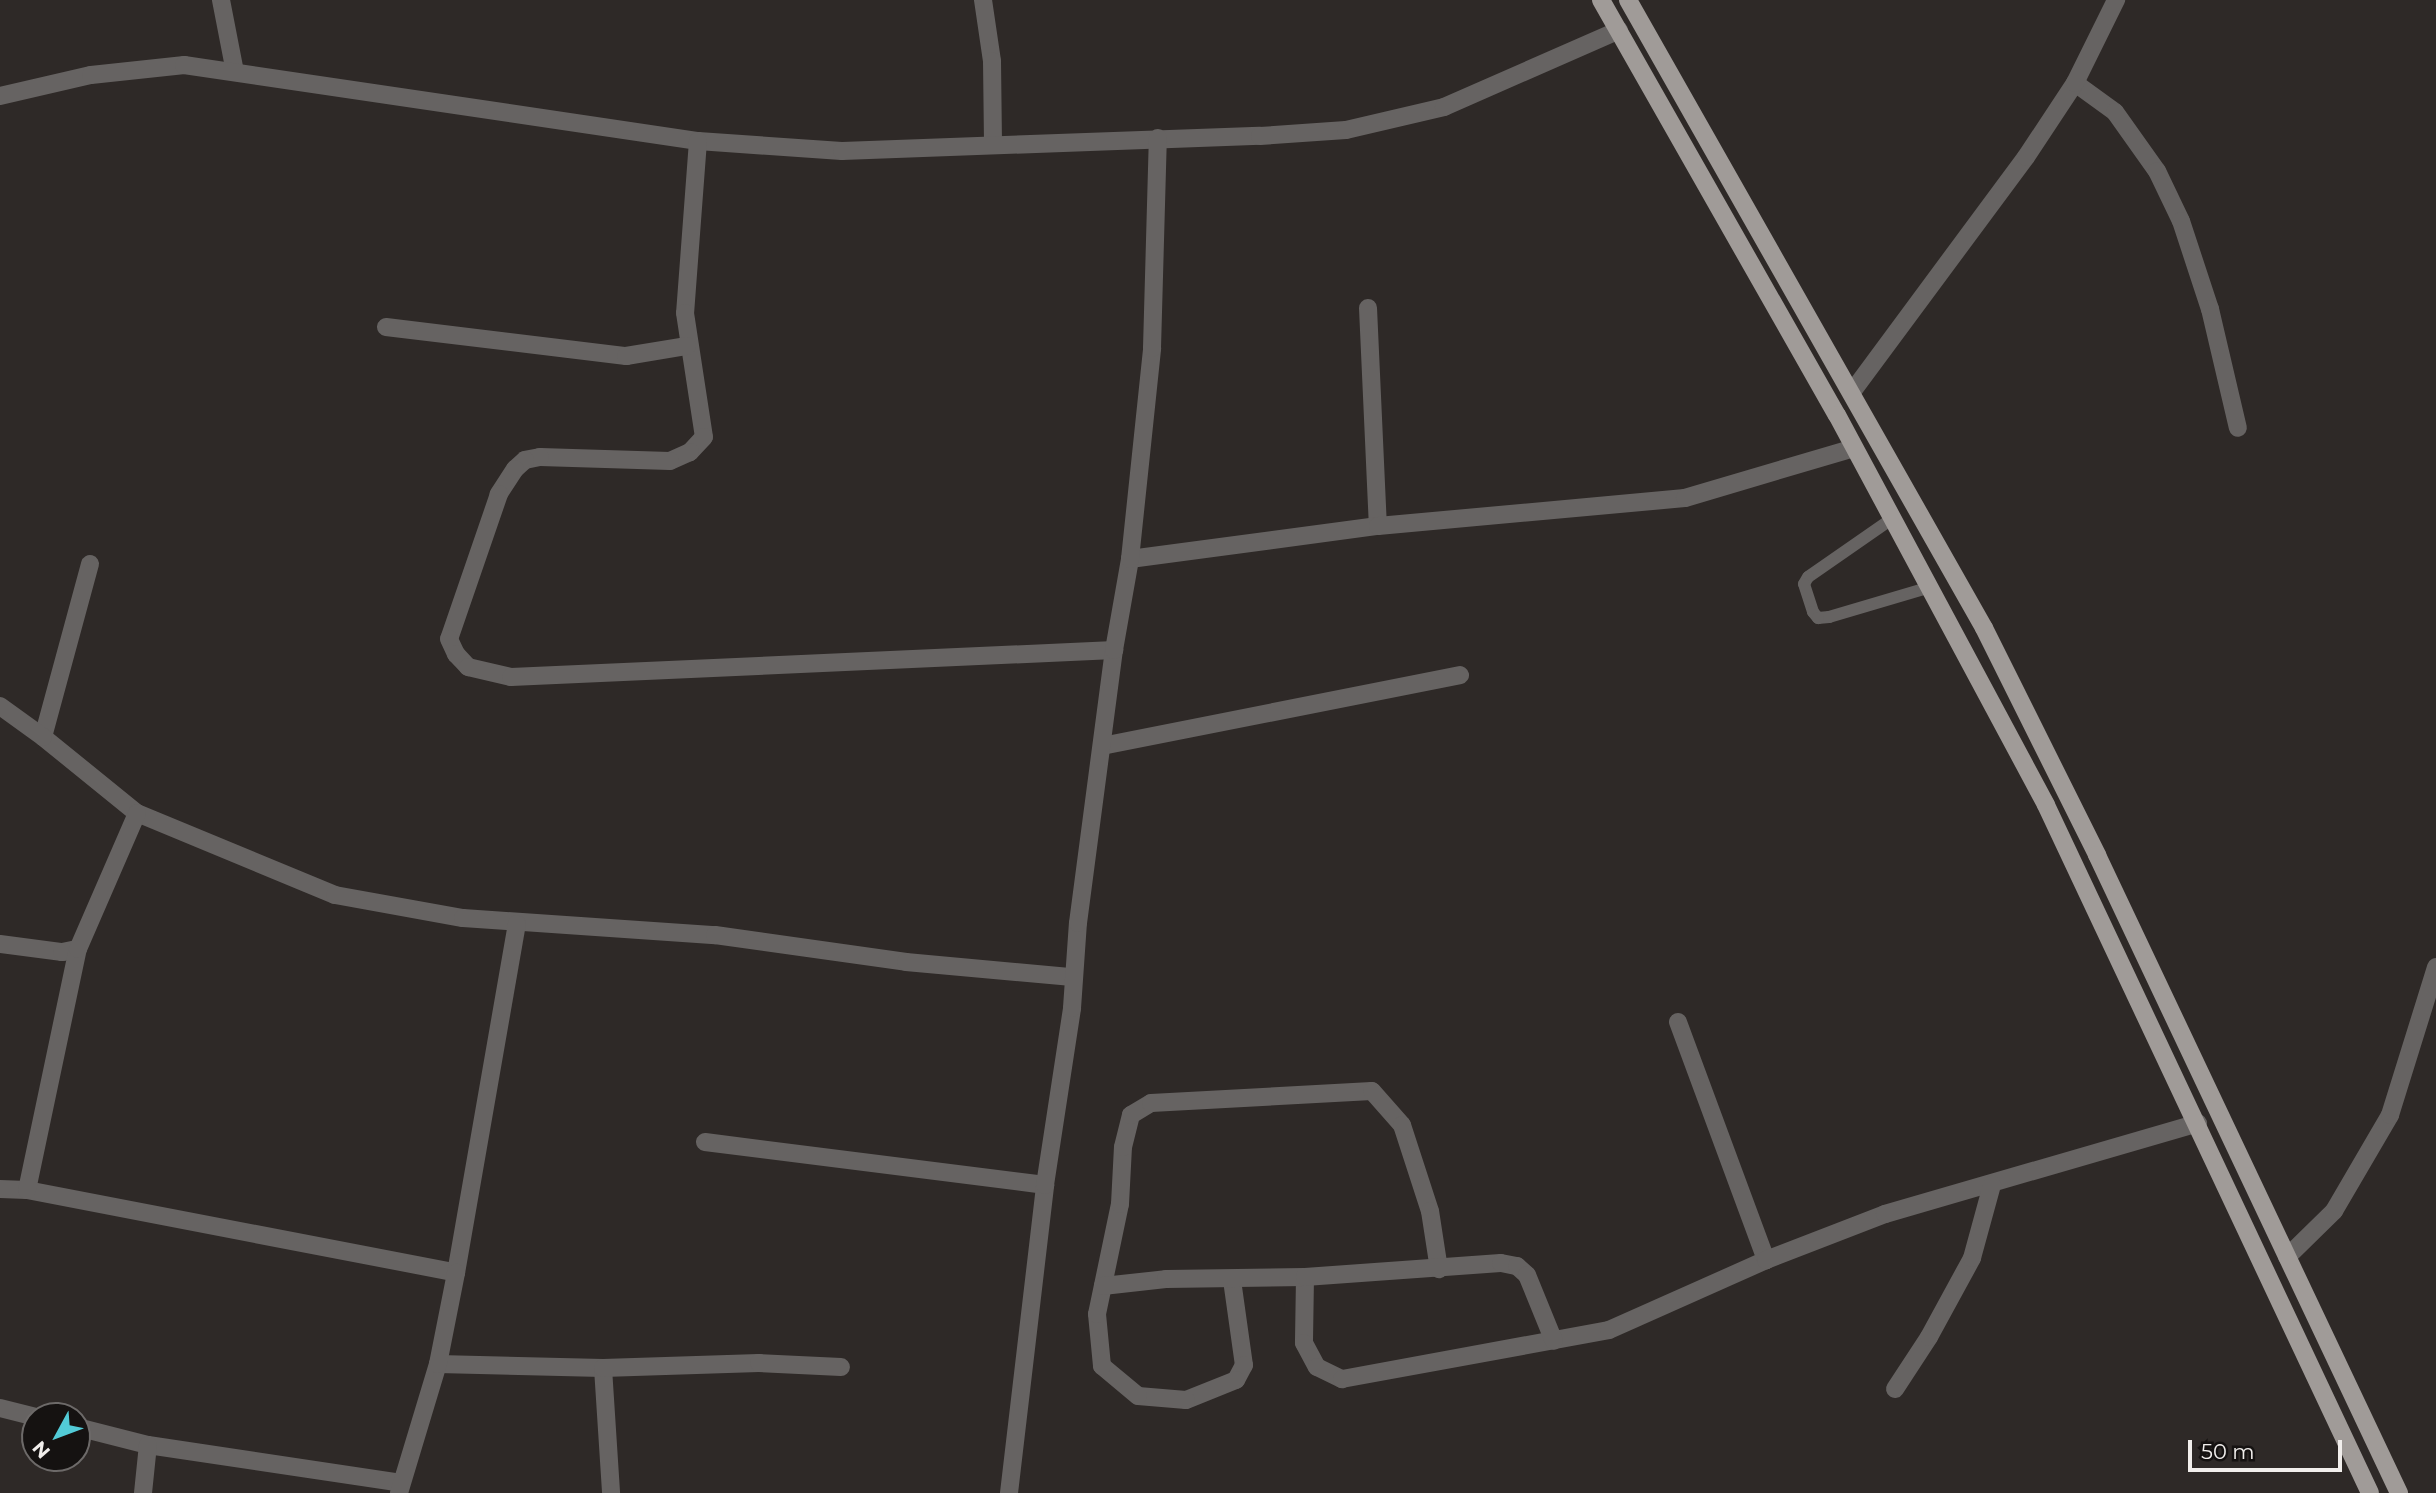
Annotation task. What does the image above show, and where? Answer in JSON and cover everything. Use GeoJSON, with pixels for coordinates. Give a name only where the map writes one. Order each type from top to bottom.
{"type":"FeatureCollection","features":[{"type":"Feature","properties":{"kind":"main road"},"geometry":{"type":"LineString","coordinates":[[1601,0],[1854,448],[2046,805],[2370,1493]]}},
{"type":"Feature","properties":{"kind":"main road"},"geometry":{"type":"LineString","coordinates":[[1628,0],[1990,640],[2399,1493]]}},
{"type":"Feature","properties":{"kind":"main road"},"geometry":{"type":"LineString","coordinates":[[2335,1419],[2359,1408]]}},
{"type":"Feature","properties":{"kind":"street"},"geometry":{"type":"LineString","coordinates":[[221,0],[236,72]]}},
{"type":"Feature","properties":{"kind":"street"},"geometry":{"type":"LineString","coordinates":[[983,0],[992,61],[993,142]]}},
{"type":"Feature","properties":{"kind":"street"},"geometry":{"type":"LineString","coordinates":[[1852,392],[2026,157],[2075,83],[2116,0]]}},
{"type":"Feature","properties":{"kind":"street"},"geometry":{"type":"LineString","coordinates":[[0,96],[148,65],[236,72],[698,141],[842,151],[993,142],[1346,130],[1393,121],[1491,90],[1619,30]]}},
{"type":"Feature","properties":{"kind":"street"},"geometry":{"type":"LineString","coordinates":[[2075,83],[2115,112],[2157,171],[2181,221],[2210,309],[2238,428]]}},
{"type":"Feature","properties":{"kind":"street"},"geometry":{"type":"LineString","coordinates":[[1009,1493],[1045,1185],[1062,1083],[1072,977],[1114,650],[1130,559],[1152,348],[1158,138]]}},
{"type":"Feature","properties":{"kind":"street"},"geometry":{"type":"LineString","coordinates":[[698,141],[685,313],[687,346],[704,437],[690,452],[670,461],[540,457],[526,460],[515,469],[499,494],[449,639],[468,667],[511,677],[1114,650]]}},
{"type":"Feature","properties":{"kind":"street"},"geometry":{"type":"LineString","coordinates":[[1368,308],[1378,526]]}},
{"type":"Feature","properties":{"kind":"street"},"geometry":{"type":"LineString","coordinates":[[386,327],[626,356],[687,346]]}},
{"type":"Feature","properties":{"kind":"street"},"geometry":{"type":"LineString","coordinates":[[1130,559],[1378,526],[1685,498],[1854,448]]}},
{"type":"Feature","properties":{"kind":"street"},"geometry":{"type":"LineString","coordinates":[[43,737],[90,564]]}},
{"type":"Feature","properties":{"kind":"street"},"geometry":{"type":"LineString","coordinates":[[1102,746],[1460,675]]}},
{"type":"Feature","properties":{"kind":"street"},"geometry":{"type":"LineString","coordinates":[[0,706],[137,813],[335,895],[516,924],[715,935],[906,962],[1072,977]]}},
{"type":"Feature","properties":{"kind":"street"},"geometry":{"type":"LineString","coordinates":[[27,1190],[78,949],[137,813]]}},
{"type":"Feature","properties":{"kind":"street"},"geometry":{"type":"LineString","coordinates":[[91,1431],[148,1445],[400,1488],[438,1364],[516,924]]}},
{"type":"Feature","properties":{"kind":"street"},"geometry":{"type":"LineString","coordinates":[[0,944],[62,952],[78,949]]}},
{"type":"Feature","properties":{"kind":"street"},"geometry":{"type":"LineString","coordinates":[[2287,1257],[2334,1211],[2390,1115],[2436,967]]}},
{"type":"Feature","properties":{"kind":"street"},"geometry":{"type":"LineString","coordinates":[[1678,1022],[1766,1260]]}},
{"type":"Feature","properties":{"kind":"street"},"geometry":{"type":"LineString","coordinates":[[1232,1280],[1244,1365],[1236,1380],[1186,1400],[1138,1396],[1102,1367],[1097,1314],[1131,1115],[1152,1103],[1372,1091],[1402,1125],[1430,1211],[1438,1269]]}},
{"type":"Feature","properties":{"kind":"street"},"geometry":{"type":"LineString","coordinates":[[1305,1277],[1304,1343],[1317,1367],[1342,1379],[1609,1330],[1766,1260],[1885,1214],[2198,1123]]}},
{"type":"Feature","properties":{"kind":"street"},"geometry":{"type":"LineString","coordinates":[[705,1142],[1045,1185]]}},
{"type":"Feature","properties":{"kind":"street"},"geometry":{"type":"LineString","coordinates":[[1895,1389],[1929,1337],[1972,1258],[1992,1185]]}},
{"type":"Feature","properties":{"kind":"street"},"geometry":{"type":"LineString","coordinates":[[0,1189],[27,1190],[456,1273]]}},
{"type":"Feature","properties":{"kind":"street"},"geometry":{"type":"LineString","coordinates":[[1103,1286],[1166,1279],[1305,1277],[1501,1263],[1517,1266],[1527,1275],[1554,1341]]}},
{"type":"Feature","properties":{"kind":"street"},"geometry":{"type":"LineString","coordinates":[[438,1364],[603,1367],[759,1363],[841,1367]]}},
{"type":"Feature","properties":{"kind":"street"},"geometry":{"type":"LineString","coordinates":[[603,1367],[611,1493]]}},
{"type":"Feature","properties":{"kind":"street"},"geometry":{"type":"LineString","coordinates":[[0,1408],[21,1413]]}},
{"type":"Feature","properties":{"kind":"street"},"geometry":{"type":"LineString","coordinates":[[143,1493],[148,1445]]}},
{"type":"Feature","properties":{"kind":"lane"},"geometry":{"type":"LineString","coordinates":[[1892,518],[1808,577],[1804,584],[1813,612],[1818,618],[1829,617],[1930,587]]}}]}
